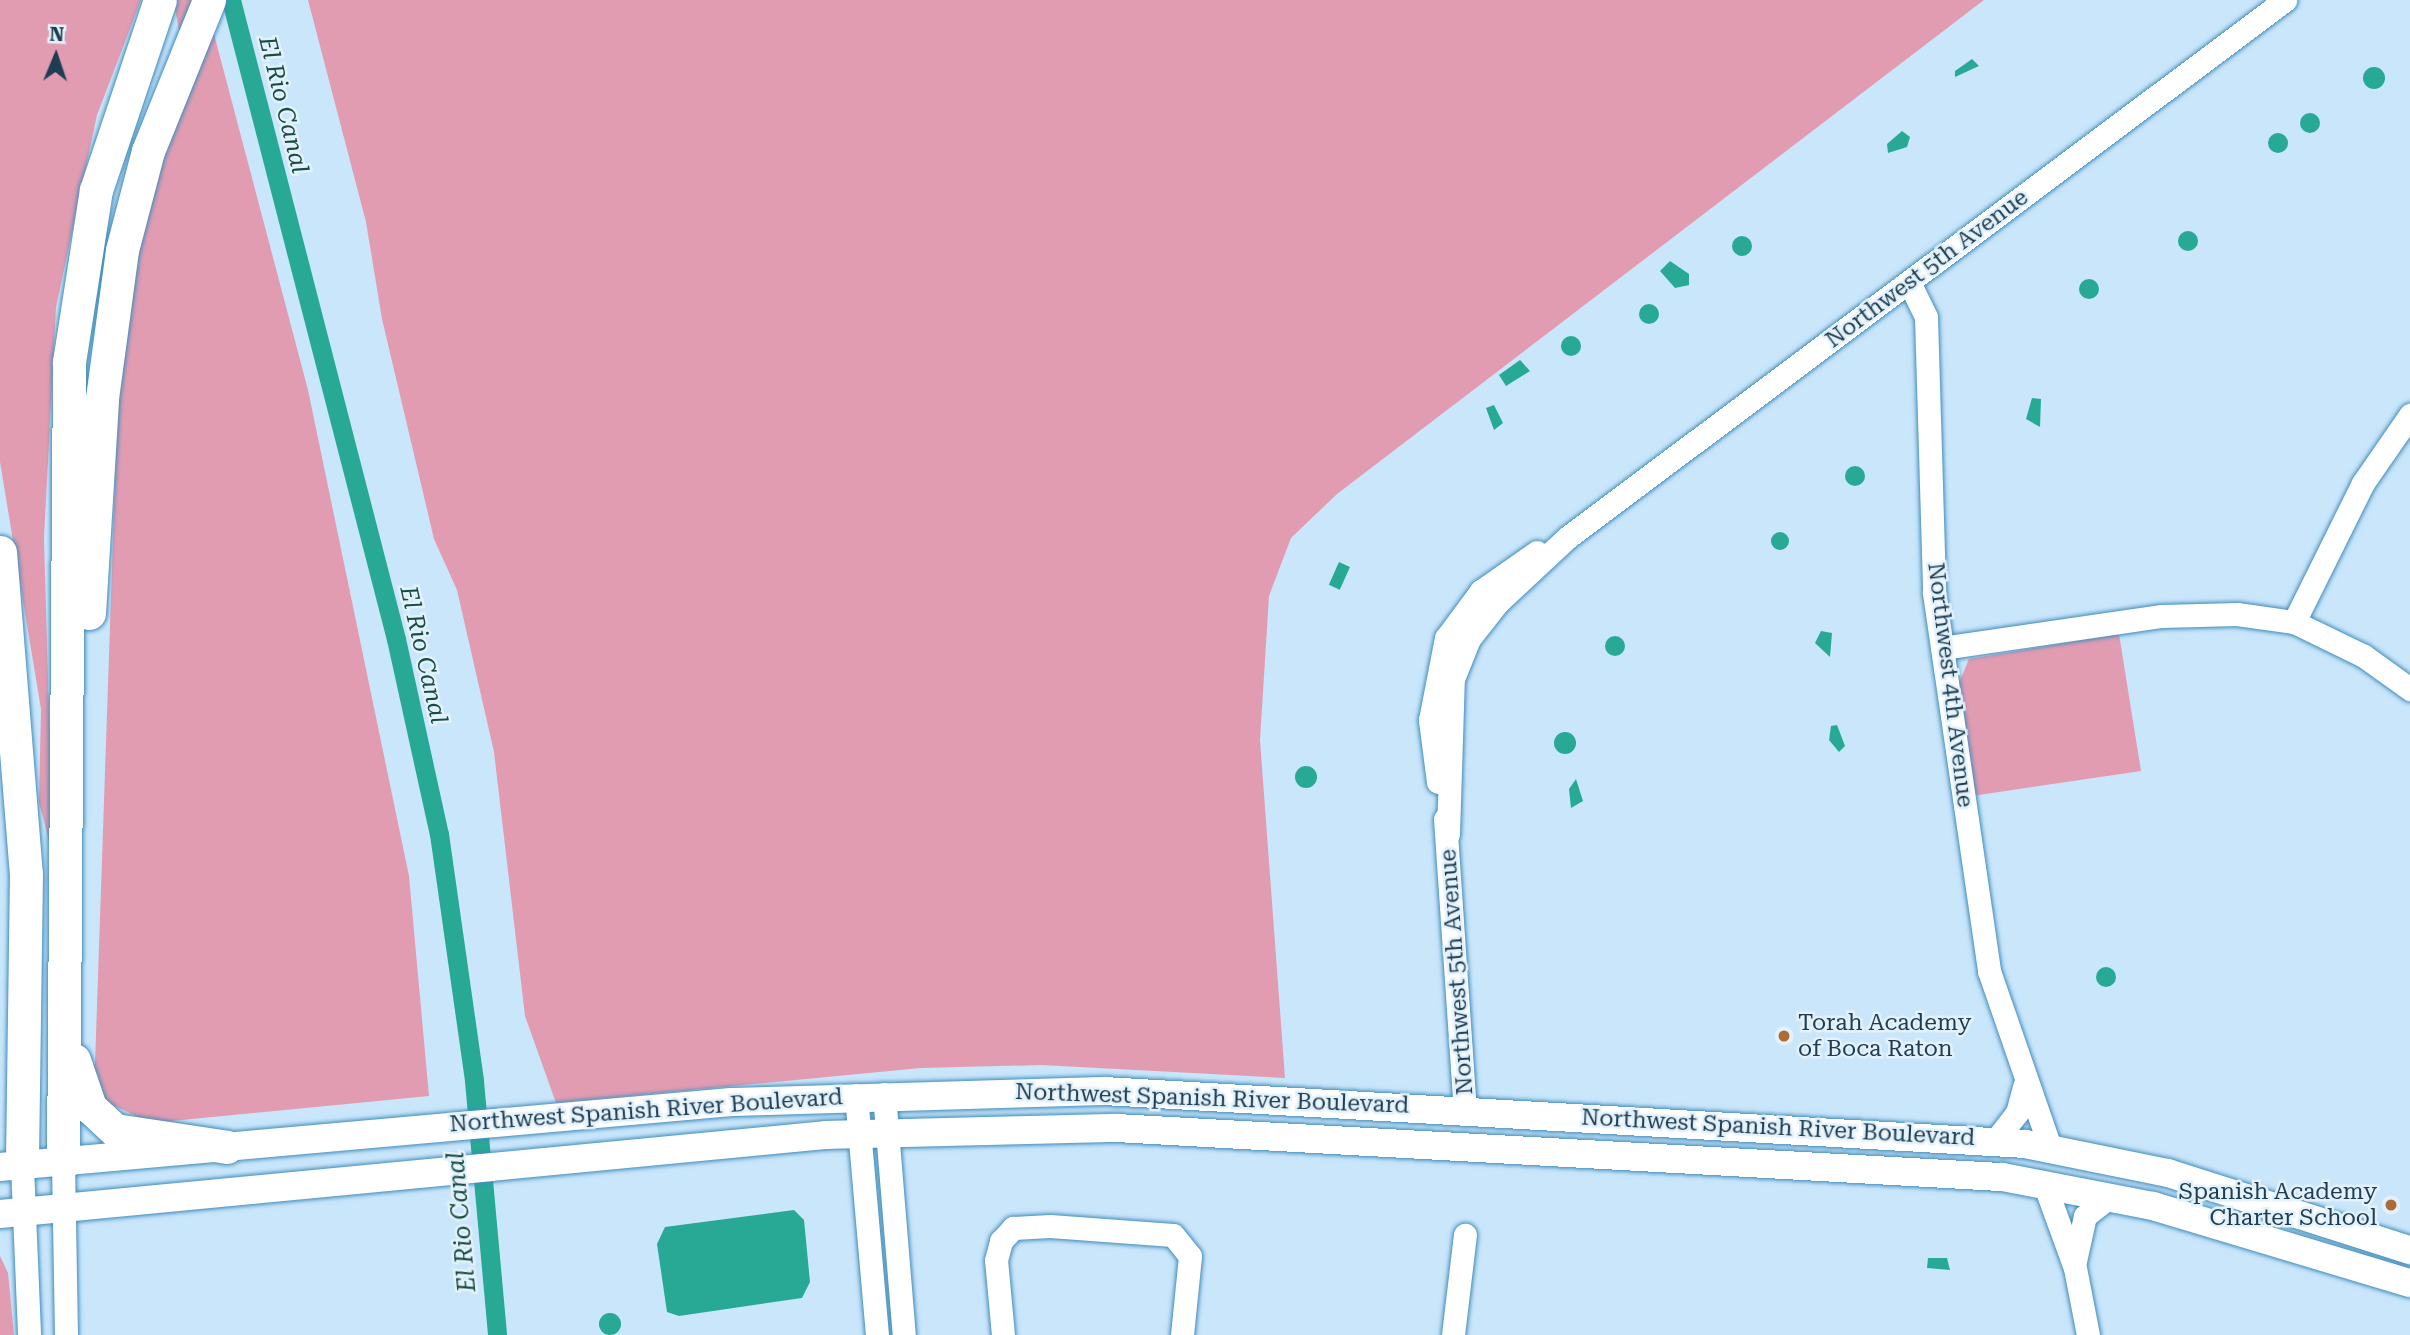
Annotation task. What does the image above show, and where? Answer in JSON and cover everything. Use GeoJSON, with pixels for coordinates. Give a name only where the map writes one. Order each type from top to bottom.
{"type":"FeatureCollection","features":[{"type":"Feature","properties":{"kind":"highway"},"geometry":{"type":"LineString","coordinates":[[63,1163],[69,362],[96,190],[160,0]]}},
{"type":"Feature","properties":{"kind":"highway"},"geometry":{"type":"LineString","coordinates":[[67,890],[84,807],[88,633],[111,319],[137,187],[184,53],[209,0]]}},
{"type":"Feature","properties":{"kind":"highway"},"geometry":{"type":"LineString","coordinates":[[0,552],[15,694],[26,873],[11,1167]]}},
{"type":"Feature","properties":{"kind":"highway"},"geometry":{"type":"LineString","coordinates":[[0,632],[15,694]]}},
{"type":"Feature","properties":{"kind":"highway"},"geometry":{"type":"LineString","coordinates":[[66,1027],[85,1097],[106,1124],[134,1137],[227,1147]]}},
{"type":"Feature","properties":{"kind":"main road","name":"Northwest Spanish River Boulevard"},"geometry":{"type":"LineString","coordinates":[[11,1167],[519,1120],[856,1095],[1104,1091],[1995,1141],[2050,1147],[2181,1176],[2410,1251]]}},
{"type":"Feature","properties":{"kind":"main road"},"geometry":{"type":"LineString","coordinates":[[1259,1135],[1346,1123],[1438,1126],[1465,1110]]}},
{"type":"Feature","properties":{"kind":"main road","name":"Northwest Spanish River Boulevard"},"geometry":{"type":"LineString","coordinates":[[12,1212],[873,1132],[1048,1126],[1259,1135],[2044,1183],[2111,1196],[2410,1283]]}},
{"type":"Feature","properties":{"kind":"street","name":"Northwest 5th Avenue"},"geometry":{"type":"LineString","coordinates":[[1465,1110],[1448,834],[1449,702],[1460,657],[1480,621],[1568,537],[2286,0]]}},
{"type":"Feature","properties":{"kind":"street","name":"Northwest 4th Avenue"},"geometry":{"type":"LineString","coordinates":[[1909,282],[1926,317],[1934,593],[1989,971],[2024,1086],[2050,1147]]}},
{"type":"Feature","properties":{"kind":"street"},"geometry":{"type":"LineString","coordinates":[[2294,622],[2363,483],[2410,416]]}},
{"type":"Feature","properties":{"kind":"street"},"geometry":{"type":"LineString","coordinates":[[1942,648],[2200,613],[2294,622],[2364,656],[2410,689]]}},
{"type":"Feature","properties":{"kind":"street"},"geometry":{"type":"LineString","coordinates":[[1995,1141],[2017,1113],[2024,1086]]}},
{"type":"Feature","properties":{"kind":"street"},"geometry":{"type":"LineString","coordinates":[[877,1335],[873,1132],[884,1094]]}},
{"type":"Feature","properties":{"kind":"street"},"geometry":{"type":"LineString","coordinates":[[856,1095],[873,1132],[904,1335]]}},
{"type":"Feature","properties":{"kind":"street"},"geometry":{"type":"LineString","coordinates":[[63,1163],[66,1335]]}},
{"type":"Feature","properties":{"kind":"street"},"geometry":{"type":"LineString","coordinates":[[11,1167],[12,1212],[29,1335]]}},
{"type":"Feature","properties":{"kind":"street"},"geometry":{"type":"LineString","coordinates":[[2044,1183],[2075,1268],[2088,1335]]}},
{"type":"Feature","properties":{"kind":"street"},"geometry":{"type":"LineString","coordinates":[[2075,1268],[2085,1216],[2111,1196]]}},
{"type":"Feature","properties":{"kind":"street"},"geometry":{"type":"LineString","coordinates":[[1003,1335],[996,1260],[1001,1241],[1013,1228],[1050,1226],[1161,1230],[1184,1243],[1190,1256],[1182,1335]]}},
{"type":"Feature","properties":{"kind":"street"},"geometry":{"type":"LineString","coordinates":[[1453,1335],[1465,1235]]}},
{"type":"Feature","properties":{"kind":"shaded area"},"geometry":{"type":"Polygon","coordinates":[[[0,0],[141,0],[97,115],[56,307],[44,538],[53,856],[39,802],[41,709],[0,462],[0,0]]]}},
{"type":"Feature","properties":{"kind":"shaded area"},"geometry":{"type":"Polygon","coordinates":[[[173,0],[205,0],[308,390],[409,876],[429,1096],[151,1123],[102,1100],[87,1065],[95,1064],[119,363],[141,225],[189,78],[173,0]]]}},
{"type":"Feature","properties":{"kind":"shaded area"},"geometry":{"type":"Polygon","coordinates":[[[308,0],[1984,0],[1337,494],[1291,538],[1269,596],[1260,740],[1285,1078],[1042,1065],[921,1068],[556,1103],[525,1016],[494,752],[457,590],[434,539],[382,319],[366,222],[308,0]]]}},
{"type":"Feature","properties":{"kind":"shaded area"},"geometry":{"type":"Polygon","coordinates":[[[1972,59],[1979,66],[1955,77],[1955,71],[1972,59]]]}},
{"type":"Feature","properties":{"kind":"shaded area"},"geometry":{"type":"Polygon","coordinates":[[[2374,67],[2382,70],[2385,78],[2382,86],[2374,89],[2366,86],[2363,78],[2366,70],[2374,67]]]}},
{"type":"Feature","properties":{"kind":"shaded area"},"geometry":{"type":"Polygon","coordinates":[[[2310,113],[2317,116],[2320,123],[2317,130],[2310,133],[2303,130],[2300,123],[2303,116],[2310,113]]]}},
{"type":"Feature","properties":{"kind":"shaded area"},"geometry":{"type":"Polygon","coordinates":[[[1902,131],[1910,137],[1907,147],[1888,153],[1887,144],[1902,131]]]}},
{"type":"Feature","properties":{"kind":"shaded area"},"geometry":{"type":"Polygon","coordinates":[[[2274,133],[2282,133],[2288,143],[2282,153],[2274,153],[2268,147],[2268,139],[2274,133]]]}},
{"type":"Feature","properties":{"kind":"shaded area"},"geometry":{"type":"Polygon","coordinates":[[[2188,231],[2195,234],[2198,241],[2195,248],[2188,251],[2181,248],[2178,241],[2181,234],[2188,231]]]}},
{"type":"Feature","properties":{"kind":"shaded area"},"geometry":{"type":"Polygon","coordinates":[[[1738,236],[1746,236],[1752,246],[1746,256],[1738,256],[1732,250],[1732,242],[1738,236]]]}},
{"type":"Feature","properties":{"kind":"shaded area"},"geometry":{"type":"Polygon","coordinates":[[[1670,261],[1689,274],[1689,285],[1675,288],[1660,271],[1670,261]]]}},
{"type":"Feature","properties":{"kind":"shaded area"},"geometry":{"type":"Polygon","coordinates":[[[2085,279],[2093,279],[2099,289],[2093,299],[2085,299],[2079,293],[2079,285],[2085,279]]]}},
{"type":"Feature","properties":{"kind":"shaded area"},"geometry":{"type":"Polygon","coordinates":[[[1649,304],[1656,307],[1659,314],[1656,321],[1649,324],[1642,321],[1639,314],[1642,307],[1649,304]]]}},
{"type":"Feature","properties":{"kind":"shaded area"},"geometry":{"type":"Polygon","coordinates":[[[1567,336],[1575,336],[1581,346],[1575,356],[1567,356],[1561,350],[1561,342],[1567,336]]]}},
{"type":"Feature","properties":{"kind":"shaded area"},"geometry":{"type":"Polygon","coordinates":[[[1520,360],[1530,371],[1506,386],[1499,375],[1520,360]]]}},
{"type":"Feature","properties":{"kind":"shaded area"},"geometry":{"type":"Polygon","coordinates":[[[2032,398],[2041,399],[2040,427],[2026,419],[2032,398]]]}},
{"type":"Feature","properties":{"kind":"shaded area"},"geometry":{"type":"Polygon","coordinates":[[[1494,405],[1503,423],[1494,430],[1486,408],[1494,405]]]}},
{"type":"Feature","properties":{"kind":"shaded area"},"geometry":{"type":"Polygon","coordinates":[[[1855,466],[1862,469],[1865,476],[1862,483],[1855,486],[1848,483],[1845,476],[1848,469],[1855,466]]]}},
{"type":"Feature","properties":{"kind":"shaded area"},"geometry":{"type":"Polygon","coordinates":[[[1776,532],[1784,532],[1789,541],[1787,548],[1776,550],[1771,545],[1771,537],[1776,532]]]}},
{"type":"Feature","properties":{"kind":"shaded area"},"geometry":{"type":"Polygon","coordinates":[[[1339,562],[1350,567],[1340,590],[1329,585],[1339,562]]]}},
{"type":"Feature","properties":{"kind":"shaded area"},"geometry":{"type":"Polygon","coordinates":[[[1821,631],[1832,633],[1830,657],[1815,643],[1821,631]]]}},
{"type":"Feature","properties":{"kind":"shaded area"},"geometry":{"type":"Polygon","coordinates":[[[2119,634],[2141,771],[1972,796],[1958,685],[1969,659],[2119,634]]]}},
{"type":"Feature","properties":{"kind":"shaded area"},"geometry":{"type":"Polygon","coordinates":[[[1615,636],[1622,639],[1625,646],[1622,653],[1615,656],[1608,653],[1605,646],[1608,639],[1615,636]]]}},
{"type":"Feature","properties":{"kind":"shaded area"},"geometry":{"type":"Polygon","coordinates":[[[1837,725],[1845,746],[1839,752],[1829,740],[1831,726],[1837,725]]]}},
{"type":"Feature","properties":{"kind":"shaded area"},"geometry":{"type":"Polygon","coordinates":[[[1565,732],[1575,739],[1576,743],[1569,753],[1565,754],[1555,747],[1554,743],[1561,733],[1565,732]]]}},
{"type":"Feature","properties":{"kind":"shaded area"},"geometry":{"type":"Polygon","coordinates":[[[1306,766],[1314,769],[1317,777],[1314,785],[1306,788],[1298,785],[1295,777],[1298,769],[1306,766]]]}},
{"type":"Feature","properties":{"kind":"shaded area"},"geometry":{"type":"Polygon","coordinates":[[[1576,779],[1583,801],[1571,808],[1569,789],[1576,779]]]}},
{"type":"Feature","properties":{"kind":"shaded area"},"geometry":{"type":"Polygon","coordinates":[[[2106,967],[2113,970],[2116,977],[2113,984],[2106,987],[2099,984],[2096,977],[2099,970],[2106,967]]]}},
{"type":"Feature","properties":{"kind":"shaded area"},"geometry":{"type":"Polygon","coordinates":[[[794,1210],[804,1220],[810,1282],[802,1298],[679,1316],[667,1312],[657,1244],[665,1227],[794,1210]]]}},
{"type":"Feature","properties":{"kind":"shaded area"},"geometry":{"type":"Polygon","coordinates":[[[0,1256],[8,1273],[14,1335],[0,1335],[0,1256]]]}},
{"type":"Feature","properties":{"kind":"shaded area"},"geometry":{"type":"Polygon","coordinates":[[[1928,1258],[1947,1258],[1950,1270],[1927,1268],[1928,1258]]]}},
{"type":"Feature","properties":{"kind":"shaded area"},"geometry":{"type":"Polygon","coordinates":[[[610,1313],[618,1316],[621,1324],[618,1332],[610,1335],[602,1332],[599,1324],[602,1316],[610,1313]]]}},
{"type":"Feature","properties":{"kind":"waterway","name":"El Rio Canal"},"geometry":{"type":"LineString","coordinates":[[231,0],[396,639],[439,834],[474,1081],[497,1335]]}},
{"type":"Feature","properties":{"kind":"place","name":"Torah Academy of Boca Raton"},"geometry":{"type":"Point","coordinates":[1784,1036]}},
{"type":"Feature","properties":{"kind":"place","name":"Spanish Academy Charter School"},"geometry":{"type":"Point","coordinates":[2391,1205]}}]}
